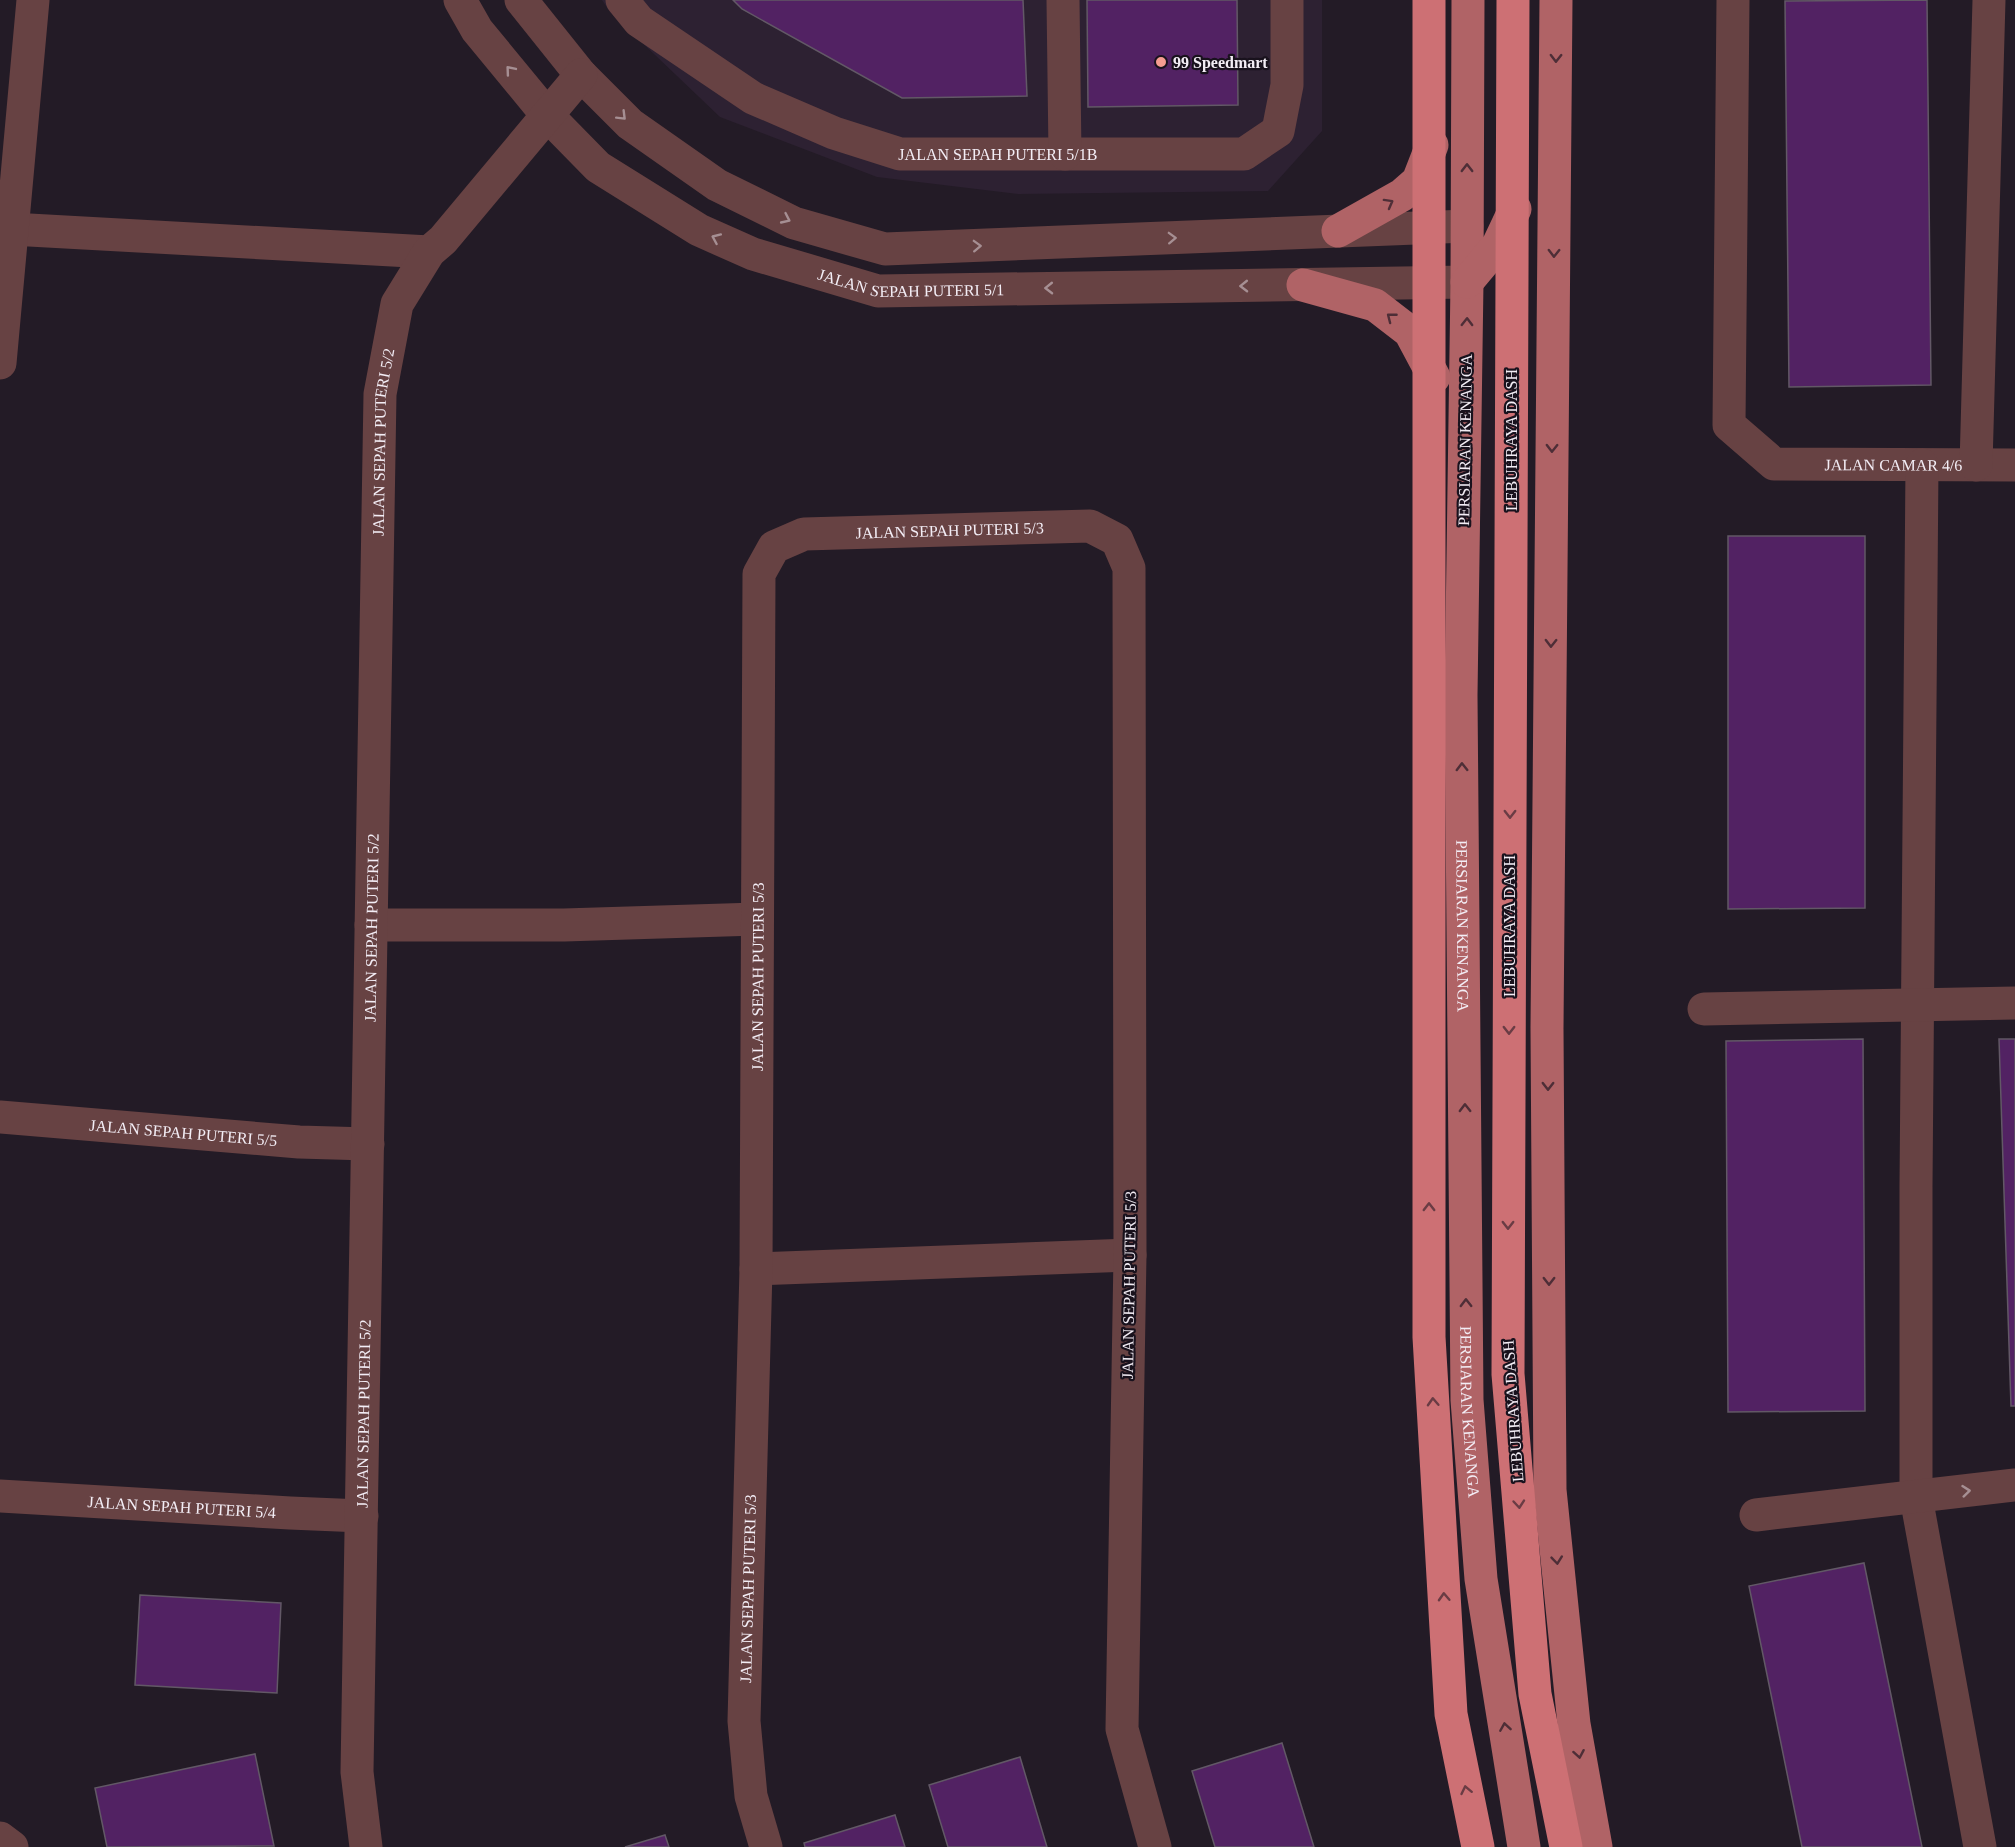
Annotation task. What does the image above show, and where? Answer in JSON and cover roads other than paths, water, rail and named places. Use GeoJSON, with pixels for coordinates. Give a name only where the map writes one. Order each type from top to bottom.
{"type":"FeatureCollection","features":[{"type":"Feature","properties":{"kind":"highway"},"geometry":{"type":"LineString","coordinates":[[1429,0],[1429,1337],[1451,1714],[1478,1847]]}},
{"type":"Feature","properties":{"kind":"highway","name":"LEBUHRAYA DASH"},"geometry":{"type":"LineString","coordinates":[[1513,0],[1508,1374],[1535,1694],[1566,1847]]}},
{"type":"Feature","properties":{"kind":"main road"},"geometry":{"type":"LineString","coordinates":[[1338,231],[1402,195],[1418,181],[1433,142],[1456,0]]}},
{"type":"Feature","properties":{"kind":"main road","name":"PERSIARAN KENANGA"},"geometry":{"type":"LineString","coordinates":[[1468,0],[1467,282],[1461,695],[1467,1400],[1481,1579],[1524,1847]]}},
{"type":"Feature","properties":{"kind":"main road"},"geometry":{"type":"LineString","coordinates":[[1467,282],[1498,245],[1524,187],[1526,0]]}},
{"type":"Feature","properties":{"kind":"main road"},"geometry":{"type":"LineString","coordinates":[[1556,0],[1547,1028],[1550,1490],[1574,1724],[1596,1847]]}},
{"type":"Feature","properties":{"kind":"main road"},"geometry":{"type":"LineString","coordinates":[[1467,226],[1498,245],[1513,290],[1520,338],[1525,510],[1525,696],[1547,1028]]}},
{"type":"Feature","properties":{"kind":"main road"},"geometry":{"type":"LineString","coordinates":[[1303,285],[1375,304],[1410,332],[1434,378],[1446,485],[1461,695]]}},
{"type":"Feature","properties":{"kind":"street"},"geometry":{"type":"LineString","coordinates":[[0,363],[2,320],[33,0]]}},
{"type":"Feature","properties":{"kind":"street","name":"JALAN SEPAH PUTERI 5/1"},"geometry":{"type":"LineString","coordinates":[[460,0],[477,30],[547,115],[598,167],[699,230],[753,254],[878,291],[1467,282]]}},
{"type":"Feature","properties":{"kind":"street"},"geometry":{"type":"LineString","coordinates":[[521,0],[580,75],[630,124],[717,186],[794,223],[885,249],[1467,226]]}},
{"type":"Feature","properties":{"kind":"street","name":"JALAN SEPAH PUTERI 5/1B"},"geometry":{"type":"LineString","coordinates":[[622,0],[639,21],[753,98],[834,133],[900,154],[1244,154],[1278,131],[1287,85],[1287,0]]}},
{"type":"Feature","properties":{"kind":"street"},"geometry":{"type":"LineString","coordinates":[[1063,0],[1065,154]]}},
{"type":"Feature","properties":{"kind":"street","name":"JALAN CAMAR 4/6"},"geometry":{"type":"LineString","coordinates":[[1733,0],[1730,425],[1774,465],[2015,465]]}},
{"type":"Feature","properties":{"kind":"street"},"geometry":{"type":"LineString","coordinates":[[1976,465],[1989,0]]}},
{"type":"Feature","properties":{"kind":"street","name":"JALAN SEPAH PUTERI 5/2"},"geometry":{"type":"LineString","coordinates":[[366,1847],[357,1772],[380,394],[397,304],[429,252],[443,240],[580,75]]}},
{"type":"Feature","properties":{"kind":"street"},"geometry":{"type":"LineString","coordinates":[[11,229],[429,252]]}},
{"type":"Feature","properties":{"kind":"street"},"geometry":{"type":"LineString","coordinates":[[1922,465],[1917,1005],[1916,1497],[1980,1847]]}},
{"type":"Feature","properties":{"kind":"street","name":"JALAN SEPAH PUTERI 5/3"},"geometry":{"type":"LineString","coordinates":[[766,1847],[751,1796],[744,1721],[756,1269],[759,574],[774,548],[804,534],[1090,526],[1117,540],[1129,568],[1130,1256],[1122,1729],[1155,1847]]}},
{"type":"Feature","properties":{"kind":"street"},"geometry":{"type":"LineString","coordinates":[[371,925],[564,925],[757,920]]}},
{"type":"Feature","properties":{"kind":"street"},"geometry":{"type":"LineString","coordinates":[[1704,1009],[2015,1003]]}},
{"type":"Feature","properties":{"kind":"street","name":"JALAN SEPAH PUTERI 5/5"},"geometry":{"type":"LineString","coordinates":[[0,1118],[299,1142],[368,1144]]}},
{"type":"Feature","properties":{"kind":"street"},"geometry":{"type":"LineString","coordinates":[[756,1269],[1130,1256]]}},
{"type":"Feature","properties":{"kind":"street"},"geometry":{"type":"LineString","coordinates":[[1756,1515],[2015,1485]]}},
{"type":"Feature","properties":{"kind":"street","name":"JALAN SEPAH PUTERI 5/4"},"geometry":{"type":"LineString","coordinates":[[0,1496],[290,1514],[362,1516]]}},
{"type":"Feature","properties":{"kind":"street"},"geometry":{"type":"LineString","coordinates":[[0,1838],[12,1847]]}},
{"type":"Feature","properties":{"kind":"place","name":"99 Speedmart"},"geometry":{"type":"Point","coordinates":[1161,62]}}]}
